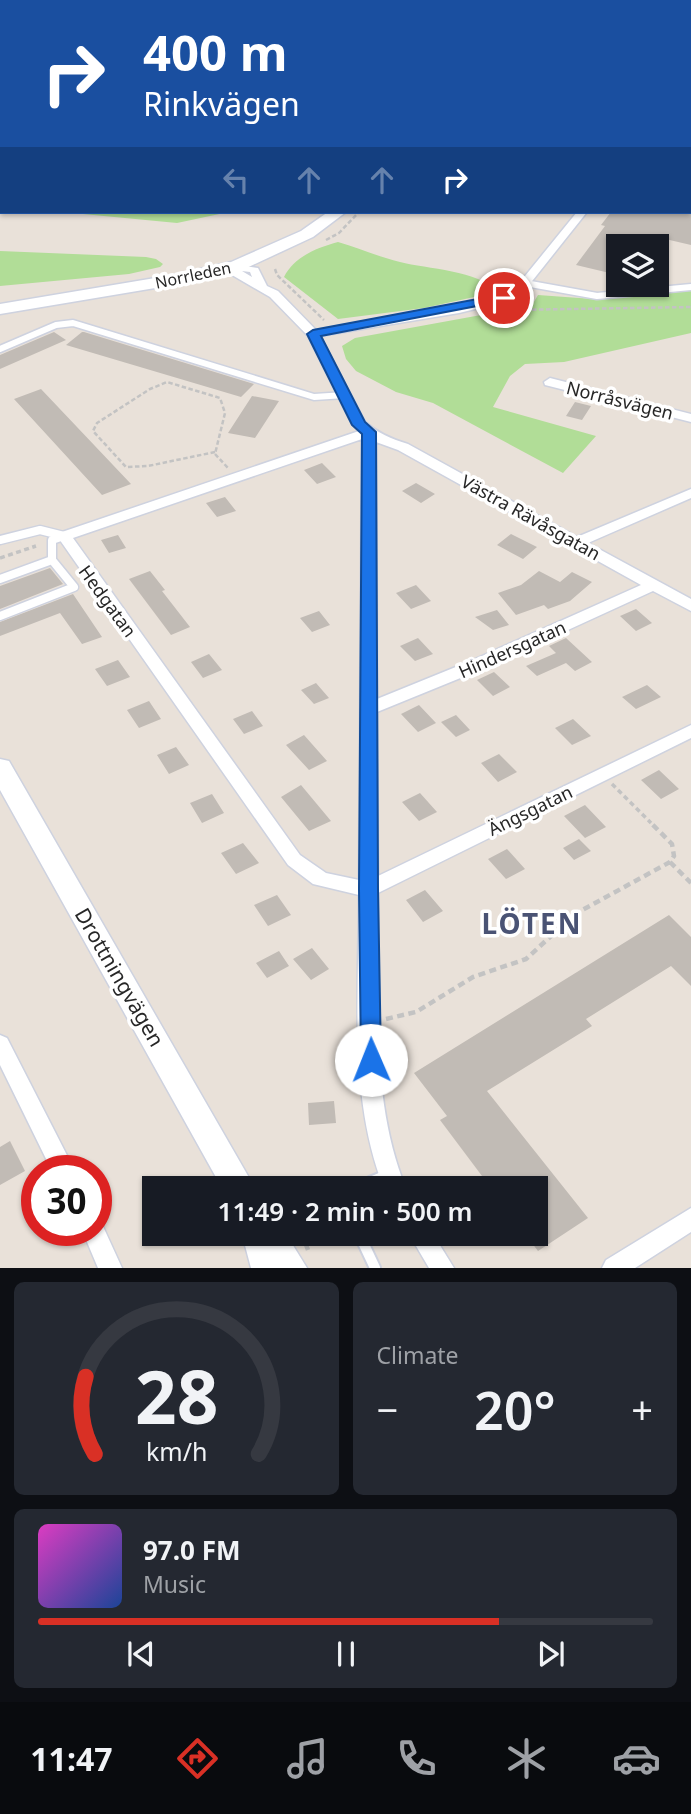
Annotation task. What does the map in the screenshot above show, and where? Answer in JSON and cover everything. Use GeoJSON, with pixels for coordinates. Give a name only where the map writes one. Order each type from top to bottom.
{"type":"FeatureCollection","features":[{"type":"Feature","properties":{"kind":"main road","name":"Norrleden"},"geometry":{"type":"LineString","coordinates":[[35,302],[178,279],[236,266]]}},
{"type":"Feature","properties":{"kind":"main road","name":"Drottningvägen"},"geometry":{"type":"LineString","coordinates":[[0,768],[232,1176]]}},
{"type":"Feature","properties":{"kind":"street","name":"Norrleden"},"geometry":{"type":"LineString","coordinates":[[236,266],[307,234],[335,214]]}},
{"type":"Feature","properties":{"kind":"street"},"geometry":{"type":"LineString","coordinates":[[313,334],[504,298],[525,283],[580,214]]}},
{"type":"Feature","properties":{"kind":"street"},"geometry":{"type":"LineString","coordinates":[[236,266],[236,273],[262,285],[299,317],[313,334],[359,425],[369,432]]}},
{"type":"Feature","properties":{"kind":"street","name":"Norrleden"},"geometry":{"type":"LineString","coordinates":[[0,307],[35,302]]}},
{"type":"Feature","properties":{"kind":"street","name":"Norråsvägen"},"geometry":{"type":"LineString","coordinates":[[550,382],[691,418]]}},
{"type":"Feature","properties":{"kind":"street"},"geometry":{"type":"LineString","coordinates":[[58,538],[369,432]]}},
{"type":"Feature","properties":{"kind":"street"},"geometry":{"type":"LineString","coordinates":[[369,432],[370,1020],[377,1139],[390,1176]]}},
{"type":"Feature","properties":{"kind":"street","name":"Västra Rävåsgatan"},"geometry":{"type":"LineString","coordinates":[[369,432],[383,441],[403,447],[691,606]]}},
{"type":"Feature","properties":{"kind":"street"},"geometry":{"type":"LineString","coordinates":[[578,542],[691,493]]}},
{"type":"Feature","properties":{"kind":"street","name":"Hedgatan"},"geometry":{"type":"LineString","coordinates":[[58,538],[294,860],[309,875],[336,885],[368,889]]}},
{"type":"Feature","properties":{"kind":"street","name":"Hindersgatan"},"geometry":{"type":"LineString","coordinates":[[369,709],[480,664],[654,585]]}},
{"type":"Feature","properties":{"kind":"street","name":"Ängsgatan"},"geometry":{"type":"LineString","coordinates":[[368,889],[691,731]]}},
{"type":"Feature","properties":{"kind":"street"},"geometry":{"type":"LineString","coordinates":[[0,1044],[56,1155]]}},
{"type":"Feature","properties":{"kind":"street"},"geometry":{"type":"LineString","coordinates":[[615,1268],[691,1219]]}},
{"type":"Feature","properties":{"kind":"street"},"geometry":{"type":"LineString","coordinates":[[100,1246],[110,1268]]}},
{"type":"Feature","properties":{"kind":"street"},"geometry":{"type":"LineString","coordinates":[[262,1246],[268,1268]]}},
{"type":"Feature","properties":{"kind":"street"},"geometry":{"type":"LineString","coordinates":[[274,1246],[290,1268]]}},
{"type":"Feature","properties":{"kind":"street"},"geometry":{"type":"LineString","coordinates":[[428,1246],[442,1268]]}},
{"type":"Feature","properties":{"kind":"lane"},"geometry":{"type":"LineString","coordinates":[[525,283],[597,296],[691,287]]}},
{"type":"Feature","properties":{"kind":"lane"},"geometry":{"type":"LineString","coordinates":[[0,349],[56,325],[73,323],[314,397],[345,396]]}},
{"type":"Feature","properties":{"kind":"lane"},"geometry":{"type":"LineString","coordinates":[[0,540],[36,531],[57,532],[52,560]]}},
{"type":"Feature","properties":{"kind":"lane"},"geometry":{"type":"LineString","coordinates":[[0,579],[52,560]]}},
{"type":"Feature","properties":{"kind":"lane"},"geometry":{"type":"LineString","coordinates":[[0,616],[74,587],[52,560]]}},
{"type":"Feature","properties":{"kind":"lane"},"geometry":{"type":"LineString","coordinates":[[365,1246],[375,1268]]}},
{"type":"Feature","properties":{"kind":"path"},"geometry":{"type":"LineString","coordinates":[[275,269],[277,275],[318,313],[332,331]]}},
{"type":"Feature","properties":{"kind":"path"},"geometry":{"type":"LineString","coordinates":[[478,305],[500,310],[542,312],[691,307]]}},
{"type":"Feature","properties":{"kind":"path"},"geometry":{"type":"LineString","coordinates":[[167,382],[220,398],[225,413],[215,452],[148,466],[126,467],[93,432],[97,423],[150,389],[167,382]]}},
{"type":"Feature","properties":{"kind":"path"},"geometry":{"type":"LineString","coordinates":[[215,452],[237,478]]}},
{"type":"Feature","properties":{"kind":"path"},"geometry":{"type":"LineString","coordinates":[[0,558],[58,538]]}},
{"type":"Feature","properties":{"kind":"path"},"geometry":{"type":"LineString","coordinates":[[370,1020],[416,1012],[472,977],[526,959],[575,914],[670,862],[674,856],[672,844],[602,775]]}},
{"type":"Feature","properties":{"kind":"path"},"geometry":{"type":"LineString","coordinates":[[670,862],[691,883]]}},
{"type":"Feature","properties":{"kind":"green space"},"geometry":{"type":"Polygon","coordinates":[[[83,214],[220,214],[177,223],[83,214]]]}},
{"type":"Feature","properties":{"kind":"green space"},"geometry":{"type":"Polygon","coordinates":[[[338,242],[384,258],[466,275],[489,285],[497,292],[424,308],[338,319],[284,277],[306,254],[338,242]]]}},
{"type":"Feature","properties":{"kind":"green space"},"geometry":{"type":"Polygon","coordinates":[[[0,251],[146,257],[163,264],[129,274],[0,286],[0,251]]]}},
{"type":"Feature","properties":{"kind":"green space"},"geometry":{"type":"Polygon","coordinates":[[[691,288],[691,333],[564,362],[525,364],[510,376],[493,407],[596,436],[563,473],[433,403],[396,392],[356,371],[346,359],[342,346],[355,338],[503,311],[528,312],[538,295],[593,299],[669,297],[669,290],[691,288]]]}},
{"type":"Feature","properties":{"kind":"building"},"geometry":{"type":"Polygon","coordinates":[[[609,214],[691,214],[691,245],[669,240],[669,234],[606,234],[606,272],[576,265],[605,226],[601,225],[609,214]]]}},
{"type":"Feature","properties":{"kind":"building"},"geometry":{"type":"Polygon","coordinates":[[[54,332],[66,340],[0,369],[0,355],[54,332]]]}},
{"type":"Feature","properties":{"kind":"building"},"geometry":{"type":"Polygon","coordinates":[[[82,332],[254,384],[241,397],[66,345],[82,332]]]}},
{"type":"Feature","properties":{"kind":"building"},"geometry":{"type":"Polygon","coordinates":[[[41,389],[131,484],[102,495],[14,399],[41,389]]]}},
{"type":"Feature","properties":{"kind":"building"},"geometry":{"type":"Polygon","coordinates":[[[252,396],[279,401],[255,438],[228,433],[252,396]]]}},
{"type":"Feature","properties":{"kind":"building"},"geometry":{"type":"Polygon","coordinates":[[[575,402],[591,406],[582,420],[566,416],[575,402]]]}},
{"type":"Feature","properties":{"kind":"building"},"geometry":{"type":"Polygon","coordinates":[[[322,463],[336,477],[317,484],[304,470],[322,463]]]}},
{"type":"Feature","properties":{"kind":"building"},"geometry":{"type":"Polygon","coordinates":[[[416,483],[435,494],[421,503],[402,491],[416,483]]]}},
{"type":"Feature","properties":{"kind":"building"},"geometry":{"type":"Polygon","coordinates":[[[225,497],[236,511],[217,517],[206,503],[225,497]]]}},
{"type":"Feature","properties":{"kind":"building"},"geometry":{"type":"Polygon","coordinates":[[[511,534],[537,547],[523,559],[497,545],[511,534]]]}},
{"type":"Feature","properties":{"kind":"building"},"geometry":{"type":"Polygon","coordinates":[[[118,535],[126,548],[109,553],[101,540],[118,535]]]}},
{"type":"Feature","properties":{"kind":"building"},"geometry":{"type":"Polygon","coordinates":[[[50,568],[63,584],[0,609],[0,586],[50,568]]]}},
{"type":"Feature","properties":{"kind":"building"},"geometry":{"type":"Polygon","coordinates":[[[150,571],[190,627],[171,635],[129,579],[150,571]]]}},
{"type":"Feature","properties":{"kind":"building"},"geometry":{"type":"Polygon","coordinates":[[[539,571],[560,582],[572,572],[592,582],[570,601],[548,609],[544,605],[516,615],[498,593],[521,585],[539,571]]]}},
{"type":"Feature","properties":{"kind":"building"},"geometry":{"type":"Polygon","coordinates":[[[416,585],[431,601],[411,609],[396,593],[416,585]]]}},
{"type":"Feature","properties":{"kind":"building"},"geometry":{"type":"Polygon","coordinates":[[[73,594],[102,637],[82,644],[60,613],[0,636],[0,622],[73,594]]]}},
{"type":"Feature","properties":{"kind":"building"},"geometry":{"type":"Polygon","coordinates":[[[636,609],[652,623],[636,631],[620,616],[636,609]]]}},
{"type":"Feature","properties":{"kind":"building"},"geometry":{"type":"Polygon","coordinates":[[[497,610],[509,625],[493,630],[475,617],[497,610]]]}},
{"type":"Feature","properties":{"kind":"building"},"geometry":{"type":"Polygon","coordinates":[[[319,611],[330,625],[312,632],[300,618],[319,611]]]}},
{"type":"Feature","properties":{"kind":"building"},"geometry":{"type":"Polygon","coordinates":[[[418,638],[433,654],[415,661],[400,646],[418,638]]]}},
{"type":"Feature","properties":{"kind":"building"},"geometry":{"type":"Polygon","coordinates":[[[566,638],[592,662],[575,671],[566,663],[537,676],[526,666],[556,653],[549,646],[566,638]]]}},
{"type":"Feature","properties":{"kind":"building"},"geometry":{"type":"Polygon","coordinates":[[[209,654],[222,670],[203,678],[191,662],[209,654]]]}},
{"type":"Feature","properties":{"kind":"building"},"geometry":{"type":"Polygon","coordinates":[[[118,660],[130,677],[107,686],[95,669],[118,660]]]}},
{"type":"Feature","properties":{"kind":"building"},"geometry":{"type":"Polygon","coordinates":[[[494,672],[510,687],[493,696],[477,680],[494,672]]]}},
{"type":"Feature","properties":{"kind":"building"},"geometry":{"type":"Polygon","coordinates":[[[316,683],[329,698],[314,704],[301,690],[316,683]]]}},
{"type":"Feature","properties":{"kind":"building"},"geometry":{"type":"Polygon","coordinates":[[[647,685],[661,697],[636,709],[622,697],[647,685]]]}},
{"type":"Feature","properties":{"kind":"building"},"geometry":{"type":"Polygon","coordinates":[[[149,701],[161,719],[139,728],[127,710],[149,701]]]}},
{"type":"Feature","properties":{"kind":"building"},"geometry":{"type":"Polygon","coordinates":[[[419,705],[436,723],[418,732],[401,714],[419,705]]]}},
{"type":"Feature","properties":{"kind":"building"},"geometry":{"type":"Polygon","coordinates":[[[252,711],[263,726],[244,734],[233,719],[252,711]]]}},
{"type":"Feature","properties":{"kind":"building"},"geometry":{"type":"Polygon","coordinates":[[[456,715],[470,730],[456,737],[441,722],[456,715]]]}},
{"type":"Feature","properties":{"kind":"building"},"geometry":{"type":"Polygon","coordinates":[[[573,719],[591,736],[572,745],[555,728],[573,719]]]}},
{"type":"Feature","properties":{"kind":"building"},"geometry":{"type":"Polygon","coordinates":[[[304,735],[327,761],[309,770],[286,745],[304,735]]]}},
{"type":"Feature","properties":{"kind":"building"},"geometry":{"type":"Polygon","coordinates":[[[176,747],[189,765],[169,774],[157,755],[176,747]]]}},
{"type":"Feature","properties":{"kind":"building"},"geometry":{"type":"Polygon","coordinates":[[[499,754],[517,772],[498,782],[481,763],[499,754]]]}},
{"type":"Feature","properties":{"kind":"building"},"geometry":{"type":"Polygon","coordinates":[[[659,770],[679,789],[661,799],[641,780],[659,770]]]}},
{"type":"Feature","properties":{"kind":"building"},"geometry":{"type":"Polygon","coordinates":[[[301,785],[331,821],[309,831],[281,797],[301,785]]]}},
{"type":"Feature","properties":{"kind":"building"},"geometry":{"type":"Polygon","coordinates":[[[420,793],[437,812],[419,821],[402,802],[420,793]]]}},
{"type":"Feature","properties":{"kind":"building"},"geometry":{"type":"Polygon","coordinates":[[[212,794],[224,813],[202,823],[190,803],[212,794]]]}},
{"type":"Feature","properties":{"kind":"building"},"geometry":{"type":"Polygon","coordinates":[[[585,805],[606,827],[585,838],[564,816],[585,805]]]}},
{"type":"Feature","properties":{"kind":"building"},"geometry":{"type":"Polygon","coordinates":[[[579,839],[591,851],[574,860],[563,848],[579,839]]]}},
{"type":"Feature","properties":{"kind":"building"},"geometry":{"type":"Polygon","coordinates":[[[243,843],[259,863],[236,874],[221,853],[243,843]]]}},
{"type":"Feature","properties":{"kind":"building"},"geometry":{"type":"Polygon","coordinates":[[[507,849],[525,869],[506,879],[488,859],[507,849]]]}},
{"type":"Feature","properties":{"kind":"building"},"geometry":{"type":"Polygon","coordinates":[[[425,890],[443,911],[423,922],[406,900],[425,890]]]}},
{"type":"Feature","properties":{"kind":"building"},"geometry":{"type":"Polygon","coordinates":[[[277,895],[291,915],[268,926],[254,905],[277,895]]]}},
{"type":"Feature","properties":{"kind":"building"},"geometry":{"type":"Polygon","coordinates":[[[669,915],[691,937],[691,986],[671,966],[586,1019],[592,1026],[487,1091],[588,1218],[548,1244],[548,1176],[482,1176],[440,1120],[447,1116],[414,1073],[669,915]]]}},
{"type":"Feature","properties":{"kind":"building"},"geometry":{"type":"Polygon","coordinates":[[[312,948],[329,969],[311,980],[293,959],[312,948]]]}},
{"type":"Feature","properties":{"kind":"building"},"geometry":{"type":"Polygon","coordinates":[[[279,951],[289,966],[267,978],[256,963],[279,951]]]}},
{"type":"Feature","properties":{"kind":"building"},"geometry":{"type":"Polygon","coordinates":[[[334,1101],[336,1123],[309,1125],[308,1103],[334,1101]]]}},
{"type":"Feature","properties":{"kind":"building"},"geometry":{"type":"Polygon","coordinates":[[[10,1141],[21,1163],[21,1173],[0,1185],[0,1147],[10,1141]]]}},
{"type":"Feature","properties":{"kind":"district","name":"LÖTEN"},"geometry":{"type":"Point","coordinates":[532,923]}},
{"type":"Feature","properties":{"kind":"route"},"geometry":{"type":"LineString","coordinates":[[371,1060],[368,889],[369,432],[359,425],[313,334],[459,309],[504,298]]}}]}
